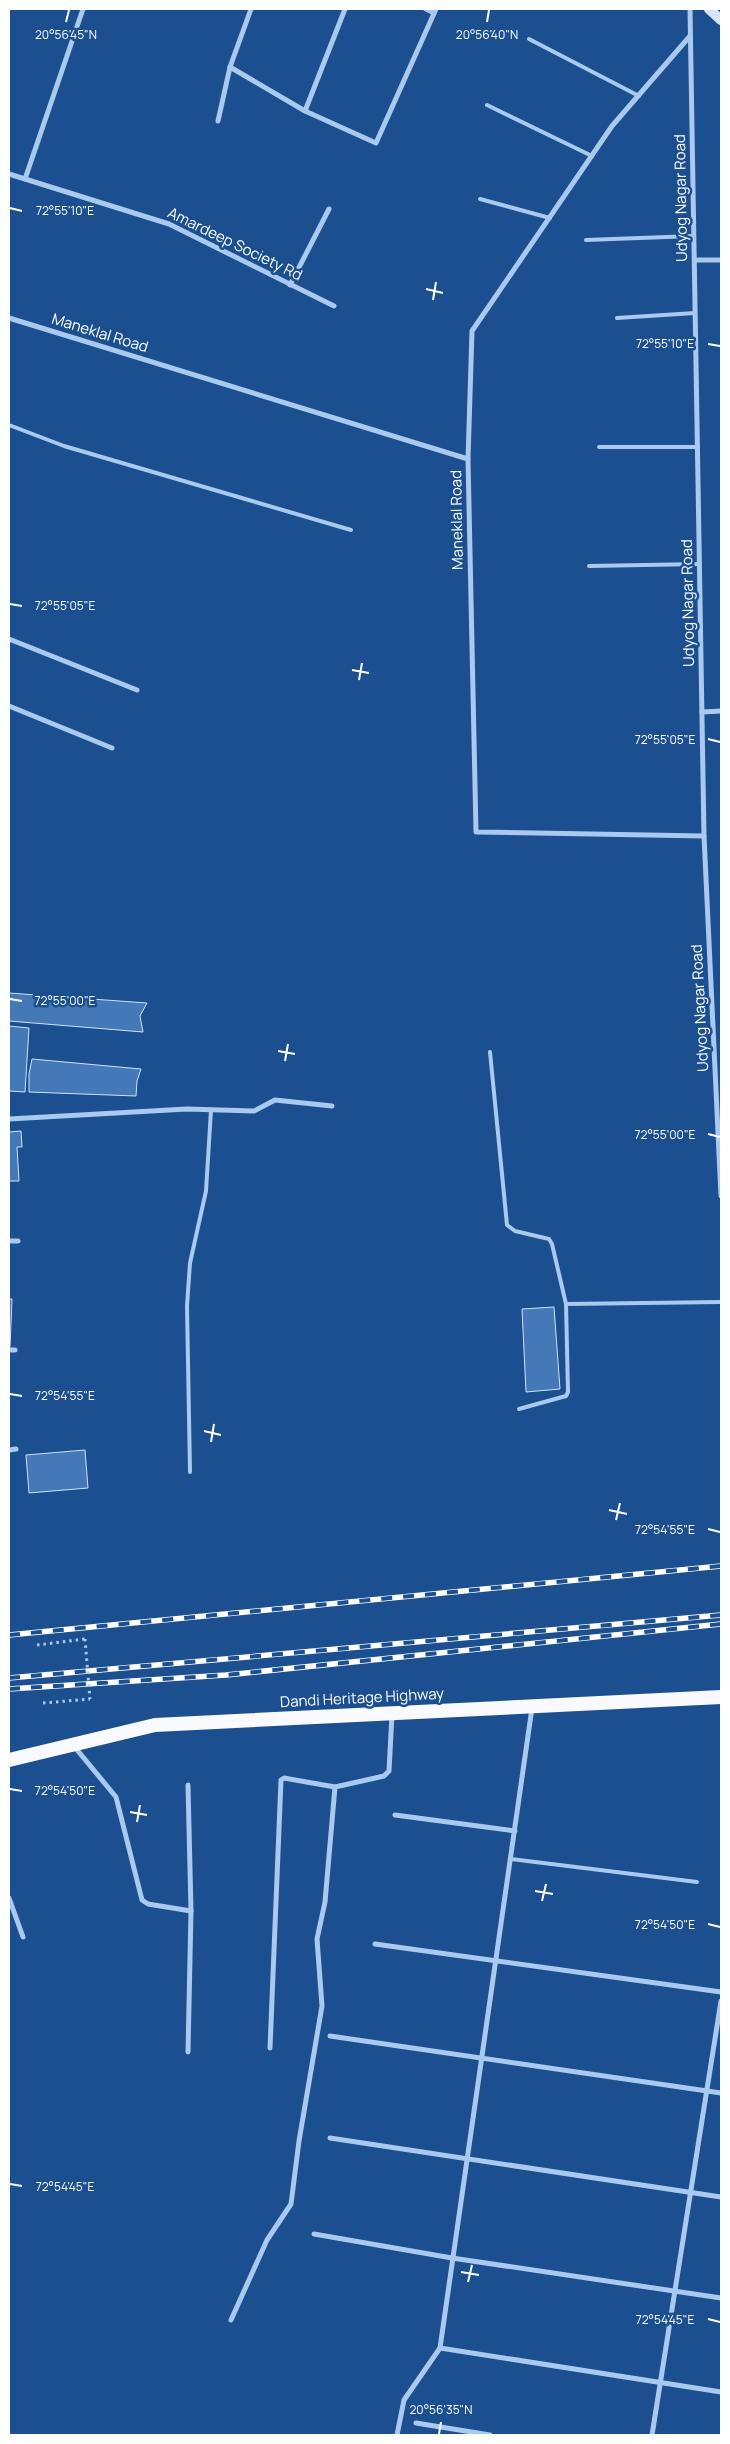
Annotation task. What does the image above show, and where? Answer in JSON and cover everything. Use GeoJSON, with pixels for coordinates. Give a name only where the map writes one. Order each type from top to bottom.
{"type":"FeatureCollection","features":[{"type":"Feature","properties":{"kind":"highway","name":"Dandi Heritage Highway"},"geometry":{"type":"LineString","coordinates":[[9,1760],[156,1725],[721,1697]]}},
{"type":"Feature","properties":{"kind":"main road"},"geometry":{"type":"LineString","coordinates":[[710,9],[721,20]]}},
{"type":"Feature","properties":{"kind":"street"},"geometry":{"type":"LineString","coordinates":[[25,179],[83,9]]}},
{"type":"Feature","properties":{"kind":"street"},"geometry":{"type":"LineString","coordinates":[[218,121],[230,67],[251,9]]}},
{"type":"Feature","properties":{"kind":"street"},"geometry":{"type":"LineString","coordinates":[[305,111],[345,9]]}},
{"type":"Feature","properties":{"kind":"street"},"geometry":{"type":"LineString","coordinates":[[230,67],[305,111],[376,143],[435,11],[426,9]]}},
{"type":"Feature","properties":{"kind":"street","name":"Udyog Nagar Road"},"geometry":{"type":"LineString","coordinates":[[690,9],[704,836],[719,1082],[721,1196]]}},
{"type":"Feature","properties":{"kind":"street"},"geometry":{"type":"LineString","coordinates":[[468,459],[472,331],[612,126],[690,36]]}},
{"type":"Feature","properties":{"kind":"street","name":"Amardeep Society Rd"},"geometry":{"type":"LineString","coordinates":[[9,174],[169,224],[334,306]]}},
{"type":"Feature","properties":{"kind":"street"},"geometry":{"type":"LineString","coordinates":[[290,285],[328,209]]}},
{"type":"Feature","properties":{"kind":"street"},"geometry":{"type":"LineString","coordinates":[[695,260],[721,260]]}},
{"type":"Feature","properties":{"kind":"street","name":"Maneklal Road"},"geometry":{"type":"LineString","coordinates":[[9,318],[468,459],[476,832],[704,836]]}},
{"type":"Feature","properties":{"kind":"street"},"geometry":{"type":"LineString","coordinates":[[9,639],[137,690]]}},
{"type":"Feature","properties":{"kind":"street"},"geometry":{"type":"LineString","coordinates":[[9,706],[112,748]]}},
{"type":"Feature","properties":{"kind":"street"},"geometry":{"type":"LineString","coordinates":[[702,712],[721,711]]}},
{"type":"Feature","properties":{"kind":"street"},"geometry":{"type":"LineString","coordinates":[[9,1119],[40,1119],[186,1109],[254,1111],[279,1100],[332,1106]]}},
{"type":"Feature","properties":{"kind":"street"},"geometry":{"type":"LineString","coordinates":[[9,1241],[18,1241]]}},
{"type":"Feature","properties":{"kind":"street"},"geometry":{"type":"LineString","coordinates":[[9,1450],[16,1450]]}},
{"type":"Feature","properties":{"kind":"street"},"geometry":{"type":"LineString","coordinates":[[397,2435],[404,2400],[440,2348],[480,2059],[497,1962],[532,1706]]}},
{"type":"Feature","properties":{"kind":"street"},"geometry":{"type":"LineString","coordinates":[[270,2048],[281,1780],[284,1778],[335,1787],[384,1776],[389,1771],[392,1713]]}},
{"type":"Feature","properties":{"kind":"street"},"geometry":{"type":"LineString","coordinates":[[73,1745],[116,1797],[142,1900],[148,1904],[191,1912]]}},
{"type":"Feature","properties":{"kind":"street"},"geometry":{"type":"LineString","coordinates":[[188,1785],[191,1912],[188,2052]]}},
{"type":"Feature","properties":{"kind":"street"},"geometry":{"type":"LineString","coordinates":[[231,2320],[267,2240],[291,2204],[299,2141],[322,2006],[317,1939],[325,1902],[335,1787]]}},
{"type":"Feature","properties":{"kind":"street"},"geometry":{"type":"LineString","coordinates":[[395,1815],[515,1831]]}},
{"type":"Feature","properties":{"kind":"street"},"geometry":{"type":"LineString","coordinates":[[9,1898],[23,1937]]}},
{"type":"Feature","properties":{"kind":"street"},"geometry":{"type":"LineString","coordinates":[[375,1944],[721,1992]]}},
{"type":"Feature","properties":{"kind":"street"},"geometry":{"type":"LineString","coordinates":[[652,2435],[721,2001]]}},
{"type":"Feature","properties":{"kind":"street"},"geometry":{"type":"LineString","coordinates":[[330,2036],[721,2093]]}},
{"type":"Feature","properties":{"kind":"street"},"geometry":{"type":"LineString","coordinates":[[330,2138],[721,2197]]}},
{"type":"Feature","properties":{"kind":"street"},"geometry":{"type":"LineString","coordinates":[[314,2234],[452,2258],[721,2298]]}},
{"type":"Feature","properties":{"kind":"street"},"geometry":{"type":"LineString","coordinates":[[440,2348],[721,2392]]}},
{"type":"Feature","properties":{"kind":"street"},"geometry":{"type":"LineString","coordinates":[[416,2423],[490,2435]]}},
{"type":"Feature","properties":{"kind":"lane"},"geometry":{"type":"LineString","coordinates":[[529,39],[639,96]]}},
{"type":"Feature","properties":{"kind":"lane"},"geometry":{"type":"LineString","coordinates":[[487,105],[592,156]]}},
{"type":"Feature","properties":{"kind":"lane"},"geometry":{"type":"LineString","coordinates":[[480,199],[550,218]]}},
{"type":"Feature","properties":{"kind":"lane"},"geometry":{"type":"LineString","coordinates":[[586,240],[694,236]]}},
{"type":"Feature","properties":{"kind":"lane"},"geometry":{"type":"LineString","coordinates":[[617,318],[695,313]]}},
{"type":"Feature","properties":{"kind":"lane"},"geometry":{"type":"LineString","coordinates":[[9,425],[64,446],[351,530]]}},
{"type":"Feature","properties":{"kind":"lane"},"geometry":{"type":"LineString","coordinates":[[599,447],[698,447]]}},
{"type":"Feature","properties":{"kind":"lane"},"geometry":{"type":"LineString","coordinates":[[590,566],[700,564]]}},
{"type":"Feature","properties":{"kind":"lane"},"geometry":{"type":"LineString","coordinates":[[490,1052],[507,1225],[515,1231],[549,1239],[552,1244],[566,1304],[568,1392],[566,1396],[518,1409]]}},
{"type":"Feature","properties":{"kind":"lane"},"geometry":{"type":"LineString","coordinates":[[190,1472],[187,1306],[190,1263],[206,1191],[211,1110]]}},
{"type":"Feature","properties":{"kind":"lane"},"geometry":{"type":"LineString","coordinates":[[566,1304],[721,1302]]}},
{"type":"Feature","properties":{"kind":"lane"},"geometry":{"type":"LineString","coordinates":[[511,1858],[697,1882]]}},
{"type":"Feature","properties":{"kind":"path"},"geometry":{"type":"LineString","coordinates":[[37,1645],[85,1639],[90,1699],[43,1703]]}},
{"type":"Feature","properties":{"kind":"building"},"geometry":{"type":"Polygon","coordinates":[[[9,993],[147,1003],[140,1016],[143,1032],[9,1021],[9,993]]]}},
{"type":"Feature","properties":{"kind":"building"},"geometry":{"type":"Polygon","coordinates":[[[9,1026],[29,1028],[25,1092],[9,1091],[9,1026]]]}},
{"type":"Feature","properties":{"kind":"building"},"geometry":{"type":"Polygon","coordinates":[[[32,1059],[141,1069],[137,1081],[136,1096],[29,1092],[29,1074],[32,1059]]]}},
{"type":"Feature","properties":{"kind":"building"},"geometry":{"type":"Polygon","coordinates":[[[21,1131],[22,1147],[17,1147],[19,1181],[9,1181],[9,1132],[21,1131]]]}},
{"type":"Feature","properties":{"kind":"building"},"geometry":{"type":"Polygon","coordinates":[[[9,1299],[12,1299],[10,1347],[9,1347],[9,1299]]]}},
{"type":"Feature","properties":{"kind":"building"},"geometry":{"type":"Polygon","coordinates":[[[554,1307],[560,1389],[526,1392],[522,1309],[554,1307]]]}},
{"type":"Feature","properties":{"kind":"building"},"geometry":{"type":"Polygon","coordinates":[[[85,1450],[88,1488],[29,1493],[26,1455],[85,1450]]]}},
{"type":"Feature","properties":{"kind":"railway"},"geometry":{"type":"LineString","coordinates":[[9,1635],[721,1566]]}},
{"type":"Feature","properties":{"kind":"railway"},"geometry":{"type":"LineString","coordinates":[[9,1678],[721,1615]]}},
{"type":"Feature","properties":{"kind":"railway"},"geometry":{"type":"LineString","coordinates":[[9,1689],[226,1675],[721,1624]]}}]}
